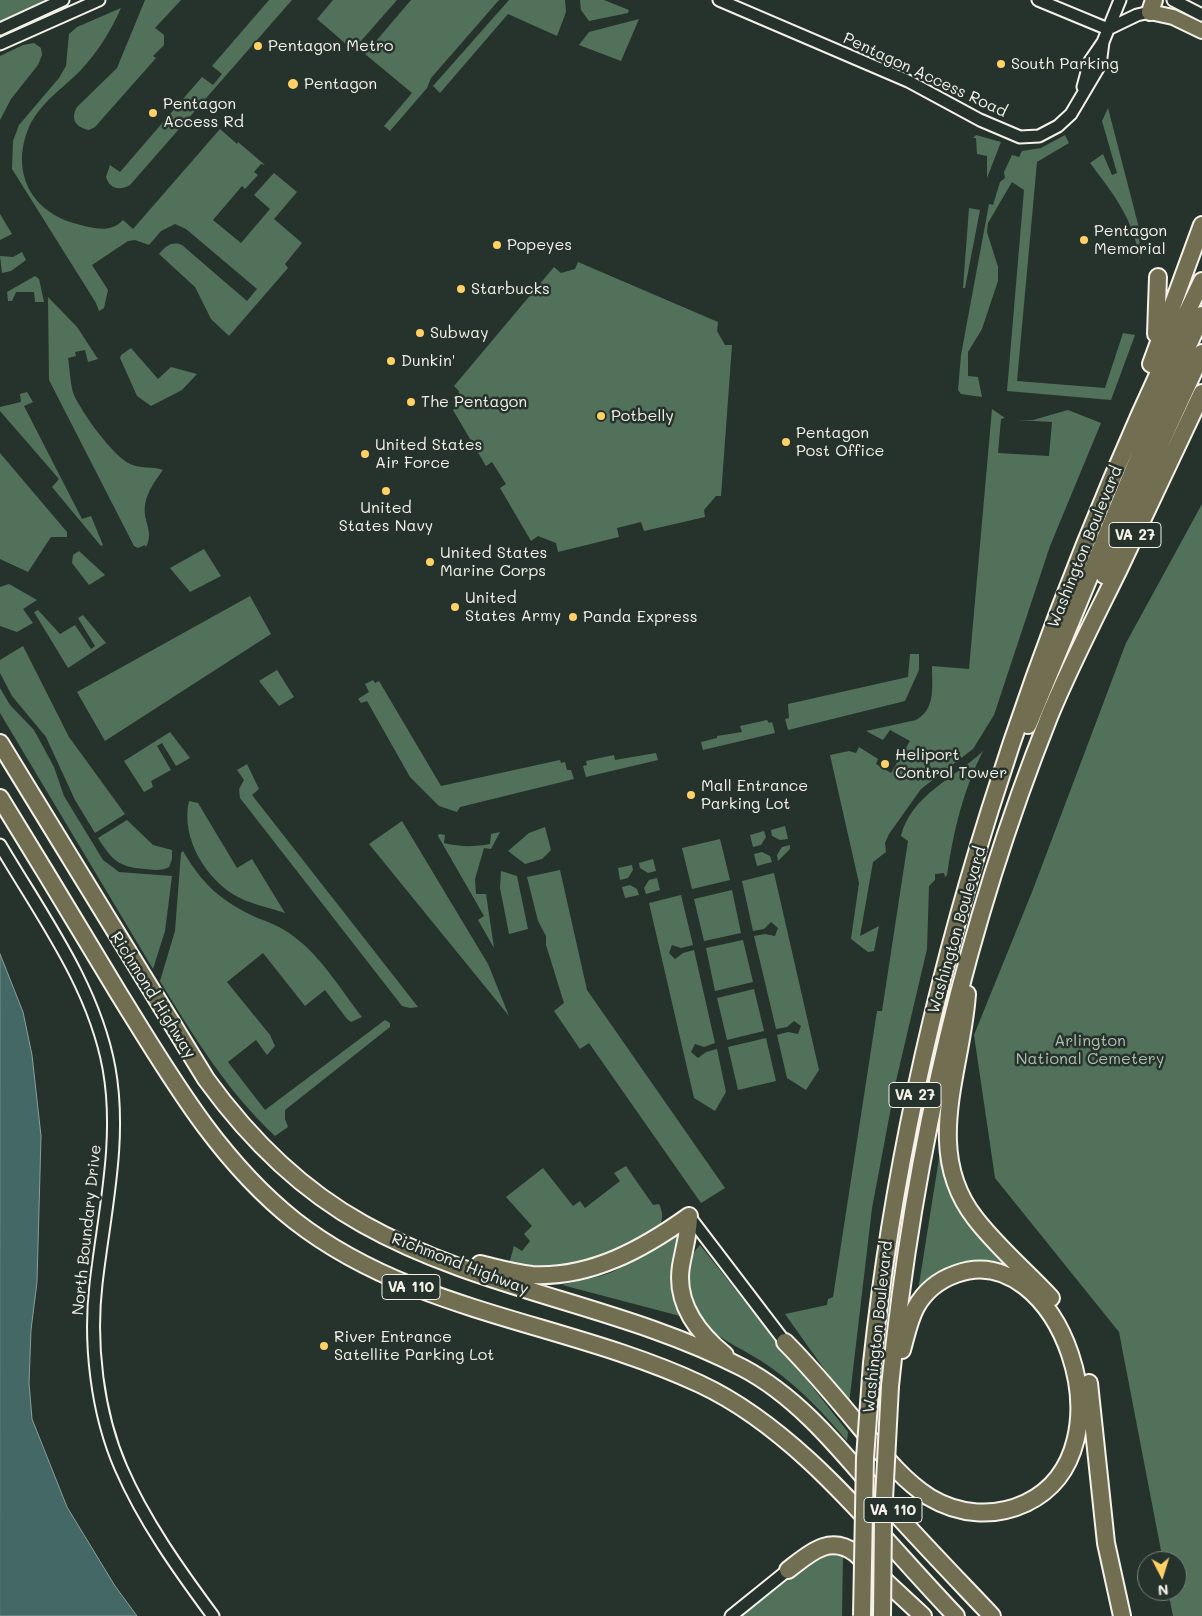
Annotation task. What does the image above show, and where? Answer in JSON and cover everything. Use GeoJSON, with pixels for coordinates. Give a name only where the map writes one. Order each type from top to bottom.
{"type":"FeatureCollection","features":[{"type":"Feature","properties":{"kind":"highway"},"geometry":{"type":"LineString","coordinates":[[1120,462],[1135,404],[1202,225]]}},
{"type":"Feature","properties":{"kind":"highway"},"geometry":{"type":"LineString","coordinates":[[1152,361],[1158,321],[1158,277]]}},
{"type":"Feature","properties":{"kind":"highway","name":"Washington Boulevard"},"geometry":{"type":"LineString","coordinates":[[862,1616],[865,1458],[872,1362],[888,1232],[912,1110],[944,973],[1002,772],[1042,654],[1158,370],[1202,281]]}},
{"type":"Feature","properties":{"kind":"highway"},"geometry":{"type":"LineString","coordinates":[[985,832],[1109,527],[1202,315]]}},
{"type":"Feature","properties":{"kind":"highway"},"geometry":{"type":"LineString","coordinates":[[1067,676],[1087,613],[1140,488],[1202,353]]}},
{"type":"Feature","properties":{"kind":"highway","name":"Washington Boulevard"},"geometry":{"type":"LineString","coordinates":[[882,1616],[884,1480],[890,1386],[917,1190],[941,1069],[970,950],[1007,830],[1067,676],[1202,393]]}},
{"type":"Feature","properties":{"kind":"highway","name":"Richmond Highway"},"geometry":{"type":"LineString","coordinates":[[0,743],[166,1016],[225,1106],[268,1152],[317,1194],[362,1224],[408,1246],[481,1275],[672,1336],[744,1369],[794,1403],[992,1616]]}},
{"type":"Feature","properties":{"kind":"highway","name":"Richmond Highway"},"geometry":{"type":"LineString","coordinates":[[0,798],[189,1106],[234,1162],[296,1222],[334,1247],[389,1278],[442,1299],[653,1364],[702,1385],[736,1403],[799,1451],[956,1616]]}},
{"type":"Feature","properties":{"kind":"highway"},"geometry":{"type":"LineString","coordinates":[[970,950],[965,1021],[948,1108],[947,1138],[950,1166],[958,1191],[974,1217],[1063,1314],[1082,1354],[1090,1394],[1104,1535],[1122,1616]]}},
{"type":"Feature","properties":{"kind":"highway"},"geometry":{"type":"LineString","coordinates":[[408,1246],[513,1272],[532,1275],[567,1273],[596,1266],[621,1257],[664,1234],[690,1216]]}},
{"type":"Feature","properties":{"kind":"highway"},"geometry":{"type":"LineString","coordinates":[[690,1216],[680,1277],[684,1303],[698,1329],[744,1369]]}},
{"type":"Feature","properties":{"kind":"highway"},"geometry":{"type":"LineString","coordinates":[[785,1342],[812,1370],[901,1474],[928,1496],[947,1506],[978,1513],[999,1511],[1019,1506],[1046,1490],[1060,1474],[1070,1455],[1078,1427],[1080,1399],[1076,1368],[1068,1346],[1056,1323],[1035,1298],[1016,1281],[999,1273],[983,1270],[965,1271],[943,1280],[927,1292],[914,1314],[890,1386]]}},
{"type":"Feature","properties":{"kind":"highway"},"geometry":{"type":"LineString","coordinates":[[785,1342],[827,1400],[895,1479],[915,1498],[936,1510],[967,1521],[989,1522],[1022,1514],[1042,1504],[1060,1488],[1073,1469],[1081,1450],[1087,1425],[1090,1394]]}},
{"type":"Feature","properties":{"kind":"highway"},"geometry":{"type":"LineString","coordinates":[[788,1570],[819,1548],[830,1544],[844,1546],[855,1552],[923,1616]]}},
{"type":"Feature","properties":{"kind":"main road"},"geometry":{"type":"LineString","coordinates":[[1152,6],[1202,31]]}},
{"type":"Feature","properties":{"kind":"street"},"geometry":{"type":"LineString","coordinates":[[0,29],[63,0]]}},
{"type":"Feature","properties":{"kind":"street","name":"Pentagon Access Road"},"geometry":{"type":"LineString","coordinates":[[719,0],[908,81],[980,120],[1020,137],[1039,136],[1058,126],[1071,114],[1080,99],[1090,61],[1103,42],[1118,5]]}},
{"type":"Feature","properties":{"kind":"street"},"geometry":{"type":"LineString","coordinates":[[1038,0],[1108,30],[1152,6]]}},
{"type":"Feature","properties":{"kind":"street"},"geometry":{"type":"LineString","coordinates":[[1173,0],[1202,15]]}},
{"type":"Feature","properties":{"kind":"street"},"geometry":{"type":"LineString","coordinates":[[0,44],[97,1]]}},
{"type":"Feature","properties":{"kind":"street"},"geometry":{"type":"LineString","coordinates":[[1087,20],[1102,17],[1118,5]]}},
{"type":"Feature","properties":{"kind":"street","name":"North Boundary Drive"},"geometry":{"type":"LineString","coordinates":[[0,845],[79,979],[98,1024],[109,1069],[113,1110],[112,1161],[94,1311],[98,1376],[108,1431],[120,1466],[135,1496],[180,1570],[213,1616]]}},
{"type":"Feature","properties":{"kind":"street"},"geometry":{"type":"LineString","coordinates":[[690,1216],[785,1342]]}},
{"type":"Feature","properties":{"kind":"street"},"geometry":{"type":"LineString","coordinates":[[732,1616],[788,1570]]}},
{"type":"Feature","properties":{"kind":"green space"},"geometry":{"type":"Polygon","coordinates":[[[0,0],[45,0],[0,22],[0,0]]]}},
{"type":"Feature","properties":{"kind":"green space"},"geometry":{"type":"Polygon","coordinates":[[[145,0],[181,0],[155,28],[164,35],[164,45],[153,56],[156,58],[95,127],[89,130],[81,127],[74,119],[77,107],[117,68],[145,0]]]}},
{"type":"Feature","properties":{"kind":"green space"},"geometry":{"type":"Polygon","coordinates":[[[269,0],[292,0],[130,185],[122,188],[112,186],[106,177],[110,165],[120,172],[202,77],[213,85],[222,74],[212,66],[269,0]]]}},
{"type":"Feature","properties":{"kind":"green space"},"geometry":{"type":"Polygon","coordinates":[[[333,0],[397,0],[353,50],[317,19],[333,0]]]}},
{"type":"Feature","properties":{"kind":"green space"},"geometry":{"type":"Polygon","coordinates":[[[411,0],[499,0],[431,78],[427,88],[390,131],[384,126],[412,93],[365,54],[411,0]]]}},
{"type":"Feature","properties":{"kind":"green space"},"geometry":{"type":"Polygon","coordinates":[[[509,0],[565,0],[566,12],[557,36],[508,14],[440,93],[433,86],[509,0]]]}},
{"type":"Feature","properties":{"kind":"green space"},"geometry":{"type":"Polygon","coordinates":[[[580,0],[604,0],[629,10],[628,13],[589,21],[581,10],[580,0]]]}},
{"type":"Feature","properties":{"kind":"green space"},"geometry":{"type":"Polygon","coordinates":[[[121,8],[113,25],[92,57],[80,71],[45,103],[34,118],[24,144],[22,159],[24,174],[29,188],[37,200],[47,210],[61,218],[77,224],[101,229],[113,227],[123,220],[133,229],[220,129],[237,144],[238,142],[265,165],[261,164],[254,172],[258,175],[245,189],[242,186],[213,220],[241,243],[270,209],[254,195],[274,173],[297,192],[274,219],[302,243],[285,264],[288,268],[229,336],[211,319],[195,287],[159,254],[169,245],[182,245],[247,301],[257,289],[186,229],[175,224],[161,231],[149,245],[135,240],[128,241],[92,265],[108,290],[104,308],[99,311],[96,303],[12,169],[13,141],[19,125],[59,78],[66,66],[69,34],[77,27],[121,8]]]}},
{"type":"Feature","properties":{"kind":"green space"},"geometry":{"type":"Polygon","coordinates":[[[639,19],[621,61],[579,45],[589,32],[639,19]]]}},
{"type":"Feature","properties":{"kind":"green space"},"geometry":{"type":"Polygon","coordinates":[[[34,43],[41,48],[42,55],[38,65],[11,99],[0,120],[0,56],[23,45],[34,43]]]}},
{"type":"Feature","properties":{"kind":"green space"},"geometry":{"type":"Polygon","coordinates":[[[1108,108],[1139,228],[1140,259],[1137,244],[1127,219],[1115,197],[1090,163],[1103,154],[1112,175],[1117,173],[1102,121],[1108,108]]]}},
{"type":"Feature","properties":{"kind":"green space"},"geometry":{"type":"Polygon","coordinates":[[[976,135],[1001,142],[987,178],[987,156],[977,154],[976,138],[973,138],[976,135]]]}},
{"type":"Feature","properties":{"kind":"green space"},"geometry":{"type":"Polygon","coordinates":[[[1065,135],[1069,143],[1037,162],[1017,381],[1105,388],[1123,333],[1135,335],[1111,400],[1007,391],[1024,190],[1012,182],[988,223],[987,232],[998,267],[998,281],[982,329],[968,352],[968,376],[978,377],[982,397],[961,394],[958,390],[961,355],[989,204],[993,205],[1000,182],[1005,178],[1004,172],[1012,155],[1019,157],[1022,151],[1041,148],[1065,135]]]}},
{"type":"Feature","properties":{"kind":"green space"},"geometry":{"type":"Polygon","coordinates":[[[969,208],[980,210],[965,288],[963,288],[969,208]]]}},
{"type":"Feature","properties":{"kind":"green space"},"geometry":{"type":"Polygon","coordinates":[[[0,214],[12,234],[0,240],[0,214]]]}},
{"type":"Feature","properties":{"kind":"green space"},"geometry":{"type":"Polygon","coordinates":[[[22,252],[26,260],[11,271],[2,273],[0,256],[13,257],[22,252]]]}},
{"type":"Feature","properties":{"kind":"green space"},"geometry":{"type":"Polygon","coordinates":[[[578,262],[718,322],[717,331],[725,345],[732,345],[721,496],[716,496],[704,510],[705,517],[644,531],[641,522],[617,528],[619,537],[558,552],[556,543],[538,536],[531,541],[500,488],[506,484],[492,462],[486,466],[453,410],[458,407],[459,391],[454,386],[554,267],[561,273],[575,269],[578,262]]]}},
{"type":"Feature","properties":{"kind":"green space"},"geometry":{"type":"Polygon","coordinates":[[[35,276],[39,279],[44,302],[35,302],[34,292],[16,292],[12,301],[8,301],[7,292],[35,276]]]}},
{"type":"Feature","properties":{"kind":"green space"},"geometry":{"type":"Polygon","coordinates":[[[48,297],[77,327],[98,359],[88,362],[85,350],[75,352],[76,356],[68,358],[73,391],[78,403],[107,443],[123,459],[134,466],[163,470],[151,487],[146,499],[145,513],[149,537],[146,547],[145,545],[138,548],[134,546],[49,380],[48,297]]]}},
{"type":"Feature","properties":{"kind":"green space"},"geometry":{"type":"Polygon","coordinates":[[[131,348],[158,379],[171,367],[197,374],[182,390],[151,406],[137,396],[120,358],[121,355],[131,348]]]}},
{"type":"Feature","properties":{"kind":"green space"},"geometry":{"type":"Polygon","coordinates":[[[27,392],[33,402],[24,406],[82,519],[91,516],[103,545],[101,546],[52,487],[59,479],[0,411],[0,407],[21,402],[20,394],[27,392]]]}},
{"type":"Feature","properties":{"kind":"green space"},"geometry":{"type":"Polygon","coordinates":[[[992,409],[1005,418],[1001,419],[998,453],[1049,456],[1052,422],[1017,420],[1033,420],[1068,410],[1101,423],[1050,546],[994,715],[973,749],[921,789],[889,834],[885,843],[886,852],[873,862],[860,936],[879,926],[874,951],[868,952],[851,939],[859,883],[830,755],[849,751],[856,753],[859,747],[878,759],[876,764],[891,773],[910,741],[890,730],[883,740],[866,731],[916,720],[922,715],[927,710],[932,696],[932,666],[969,669],[992,409]]]}},
{"type":"Feature","properties":{"kind":"green space"},"geometry":{"type":"Polygon","coordinates":[[[0,453],[67,532],[67,537],[51,537],[28,572],[0,559],[0,453]]]}},
{"type":"Feature","properties":{"kind":"green space","name":"Arlington National Cemetery"},"geometry":{"type":"Polygon","coordinates":[[[1202,504],[1202,1616],[1173,1616],[1170,1601],[1187,1601],[1187,1551],[1161,1551],[1119,1332],[995,1178],[974,1035],[1032,892],[1126,643],[1202,504]]]}},
{"type":"Feature","properties":{"kind":"green space"},"geometry":{"type":"Polygon","coordinates":[[[204,549],[221,576],[190,592],[170,568],[204,549]]]}},
{"type":"Feature","properties":{"kind":"green space"},"geometry":{"type":"Polygon","coordinates":[[[79,551],[105,575],[89,585],[72,563],[73,555],[79,551]]]}},
{"type":"Feature","properties":{"kind":"green space"},"geometry":{"type":"Polygon","coordinates":[[[9,584],[37,600],[23,609],[33,623],[17,632],[0,626],[0,587],[9,584]]]}},
{"type":"Feature","properties":{"kind":"green space"},"geometry":{"type":"Polygon","coordinates":[[[250,596],[271,634],[105,741],[77,692],[250,596]]]}},
{"type":"Feature","properties":{"kind":"green space"},"geometry":{"type":"Polygon","coordinates":[[[38,610],[60,634],[75,625],[91,649],[95,646],[78,618],[83,615],[106,643],[68,668],[34,612],[38,610]]]}},
{"type":"Feature","properties":{"kind":"green space"},"geometry":{"type":"Polygon","coordinates":[[[23,646],[69,737],[125,814],[95,833],[75,800],[46,737],[12,696],[0,673],[0,660],[23,646]]]}},
{"type":"Feature","properties":{"kind":"green space"},"geometry":{"type":"Polygon","coordinates":[[[910,654],[919,654],[919,670],[905,701],[788,730],[785,719],[789,718],[788,704],[908,677],[910,654]]]}},
{"type":"Feature","properties":{"kind":"green space"},"geometry":{"type":"Polygon","coordinates":[[[277,670],[294,697],[279,706],[259,681],[277,670]]]}},
{"type":"Feature","properties":{"kind":"green space"},"geometry":{"type":"Polygon","coordinates":[[[373,680],[375,683],[379,681],[441,786],[560,760],[561,763],[565,762],[567,770],[571,770],[574,779],[460,807],[457,812],[439,806],[410,777],[367,701],[361,703],[358,699],[369,692],[365,684],[373,680]]]}},
{"type":"Feature","properties":{"kind":"green space"},"geometry":{"type":"Polygon","coordinates":[[[0,688],[10,705],[34,730],[54,767],[64,796],[103,860],[119,872],[172,876],[165,931],[153,969],[0,713],[0,688]]]}},
{"type":"Feature","properties":{"kind":"green space"},"geometry":{"type":"Polygon","coordinates":[[[767,720],[769,723],[772,722],[775,733],[703,750],[701,742],[717,738],[717,736],[742,732],[740,726],[767,720]]]}},
{"type":"Feature","properties":{"kind":"green space"},"geometry":{"type":"Polygon","coordinates":[[[170,732],[190,758],[176,766],[162,743],[157,746],[171,770],[151,781],[153,787],[144,792],[124,761],[170,732]]]}},
{"type":"Feature","properties":{"kind":"green space"},"geometry":{"type":"Polygon","coordinates":[[[983,751],[964,796],[952,843],[947,875],[945,877],[944,873],[935,874],[935,880],[929,886],[927,949],[896,1081],[872,1208],[849,1404],[785,1314],[827,1305],[828,1299],[833,1297],[877,1011],[882,1011],[908,841],[901,836],[906,822],[924,798],[983,751]]]}},
{"type":"Feature","properties":{"kind":"green space"},"geometry":{"type":"Polygon","coordinates":[[[656,753],[658,760],[586,777],[583,766],[587,765],[586,761],[614,755],[615,760],[656,753]]]}},
{"type":"Feature","properties":{"kind":"green space"},"geometry":{"type":"Polygon","coordinates":[[[247,764],[259,789],[252,795],[418,1007],[402,1006],[240,798],[239,789],[244,780],[237,770],[247,764]]]}},
{"type":"Feature","properties":{"kind":"green space"},"geometry":{"type":"Polygon","coordinates":[[[189,801],[198,803],[237,868],[252,859],[285,913],[240,898],[228,891],[207,870],[192,844],[187,815],[189,801]]]}},
{"type":"Feature","properties":{"kind":"green space"},"geometry":{"type":"Polygon","coordinates":[[[127,820],[153,845],[172,850],[172,859],[169,867],[157,870],[136,868],[122,864],[107,852],[98,838],[127,820]]]}},
{"type":"Feature","properties":{"kind":"green space"},"geometry":{"type":"Polygon","coordinates":[[[402,821],[488,964],[509,1016],[369,844],[402,821]]]}},
{"type":"Feature","properties":{"kind":"green space"},"geometry":{"type":"Polygon","coordinates":[[[785,826],[788,839],[780,840],[772,836],[771,830],[785,826]]]}},
{"type":"Feature","properties":{"kind":"green space"},"geometry":{"type":"Polygon","coordinates":[[[545,827],[551,850],[542,859],[525,864],[508,851],[529,833],[545,827]]]}},
{"type":"Feature","properties":{"kind":"green space"},"geometry":{"type":"Polygon","coordinates":[[[764,831],[766,837],[761,845],[753,847],[750,835],[764,831]]]}},
{"type":"Feature","properties":{"kind":"green space"},"geometry":{"type":"Polygon","coordinates":[[[500,832],[491,849],[484,848],[475,879],[476,894],[486,894],[494,948],[478,920],[484,916],[438,836],[439,834],[445,835],[444,843],[473,846],[490,844],[491,834],[500,832]]]}},
{"type":"Feature","properties":{"kind":"green space"},"geometry":{"type":"Polygon","coordinates":[[[720,839],[730,880],[692,889],[682,848],[720,839]]]}},
{"type":"Feature","properties":{"kind":"green space"},"geometry":{"type":"Polygon","coordinates":[[[790,845],[790,849],[778,861],[777,855],[782,847],[790,845]]]}},
{"type":"Feature","properties":{"kind":"green space"},"geometry":{"type":"Polygon","coordinates":[[[183,851],[205,882],[222,898],[243,911],[289,933],[313,953],[362,1017],[351,1022],[325,990],[305,1006],[263,953],[227,982],[270,1035],[275,1046],[267,1055],[256,1040],[228,1062],[265,1110],[385,1020],[390,1023],[390,1027],[285,1110],[285,1119],[288,1127],[275,1136],[226,1082],[160,981],[175,931],[181,853],[183,851]]]}},
{"type":"Feature","properties":{"kind":"green space"},"geometry":{"type":"Polygon","coordinates":[[[762,852],[770,856],[772,862],[757,866],[754,854],[762,852]]]}},
{"type":"Feature","properties":{"kind":"green space"},"geometry":{"type":"Polygon","coordinates":[[[653,859],[656,871],[648,873],[640,868],[639,863],[653,859]]]}},
{"type":"Feature","properties":{"kind":"green space"},"geometry":{"type":"Polygon","coordinates":[[[632,865],[633,870],[628,878],[620,880],[618,868],[632,865]]]}},
{"type":"Feature","properties":{"kind":"green space"},"geometry":{"type":"Polygon","coordinates":[[[560,870],[587,990],[725,1188],[701,1203],[589,1043],[580,1049],[554,1011],[564,1003],[546,945],[546,936],[538,921],[527,877],[560,870]]]}},
{"type":"Feature","properties":{"kind":"green space"},"geometry":{"type":"Polygon","coordinates":[[[501,871],[517,876],[528,929],[509,934],[500,888],[501,871]]]}},
{"type":"Feature","properties":{"kind":"green space"},"geometry":{"type":"Polygon","coordinates":[[[774,873],[819,1070],[806,1090],[787,1078],[777,1035],[788,1032],[798,1034],[801,1026],[794,1021],[787,1027],[776,1029],[754,936],[765,934],[775,936],[778,928],[771,922],[764,929],[753,931],[742,881],[774,873]]]}},
{"type":"Feature","properties":{"kind":"green space"},"geometry":{"type":"Polygon","coordinates":[[[657,878],[660,890],[646,894],[644,888],[649,880],[657,878]]]}},
{"type":"Feature","properties":{"kind":"green space"},"geometry":{"type":"Polygon","coordinates":[[[630,885],[637,889],[639,895],[625,898],[622,887],[630,885]]]}},
{"type":"Feature","properties":{"kind":"green space"},"geometry":{"type":"Polygon","coordinates":[[[732,890],[741,933],[704,941],[694,899],[732,890]]]}},
{"type":"Feature","properties":{"kind":"green space"},"geometry":{"type":"Polygon","coordinates":[[[681,895],[693,945],[681,948],[672,945],[669,953],[675,959],[683,953],[694,950],[715,1043],[704,1047],[695,1044],[691,1052],[698,1058],[706,1052],[717,1049],[726,1092],[715,1111],[694,1098],[649,903],[681,895]]]}},
{"type":"Feature","properties":{"kind":"green space"},"geometry":{"type":"Polygon","coordinates":[[[743,940],[753,982],[715,991],[706,948],[743,940]]]}},
{"type":"Feature","properties":{"kind":"green space"},"geometry":{"type":"Polygon","coordinates":[[[754,989],[764,1031],[727,1040],[717,998],[754,989]]]}},
{"type":"Feature","properties":{"kind":"green space"},"geometry":{"type":"Polygon","coordinates":[[[766,1038],[776,1081],[738,1090],[728,1047],[766,1038]]]}},
{"type":"Feature","properties":{"kind":"green space"},"geometry":{"type":"Polygon","coordinates":[[[941,1146],[944,1164],[1026,1280],[977,1264],[917,1297],[941,1146]]]}},
{"type":"Feature","properties":{"kind":"green space"},"geometry":{"type":"Polygon","coordinates":[[[626,1166],[653,1205],[659,1204],[662,1214],[661,1223],[649,1237],[639,1243],[578,1266],[544,1267],[509,1264],[514,1246],[522,1251],[530,1241],[524,1234],[532,1226],[506,1197],[543,1168],[573,1206],[580,1201],[585,1208],[620,1181],[614,1173],[626,1166]]]}},
{"type":"Feature","properties":{"kind":"green space"},"geometry":{"type":"Polygon","coordinates":[[[681,1236],[672,1268],[680,1316],[562,1285],[612,1272],[656,1246],[681,1236]]]}},
{"type":"Feature","properties":{"kind":"green space"},"geometry":{"type":"Polygon","coordinates":[[[700,1245],[848,1432],[847,1441],[822,1412],[794,1385],[773,1369],[720,1336],[700,1316],[693,1302],[688,1273],[691,1258],[700,1245]]]}},
{"type":"Feature","properties":{"kind":"green space"},"geometry":{"type":"Polygon","coordinates":[[[827,1550],[843,1555],[842,1616],[737,1616],[803,1563],[827,1550]]]}},
{"type":"Feature","properties":{"kind":"water"},"geometry":{"type":"Polygon","coordinates":[[[0,954],[23,1012],[32,1055],[41,1136],[37,1282],[31,1330],[29,1383],[32,1419],[67,1507],[115,1586],[137,1616],[0,1616],[0,954]]]}},
{"type":"Feature","properties":{"kind":"place","name":"Pentagon Metro"},"geometry":{"type":"Point","coordinates":[258,46]}},
{"type":"Feature","properties":{"kind":"place","name":"South Parking"},"geometry":{"type":"Point","coordinates":[1001,64]}},
{"type":"Feature","properties":{"kind":"place","name":"Pentagon"},"geometry":{"type":"Point","coordinates":[293,84]}},
{"type":"Feature","properties":{"kind":"place","name":"Pentagon Access Rd"},"geometry":{"type":"Point","coordinates":[153,113]}},
{"type":"Feature","properties":{"kind":"place","name":"Pentagon Memorial"},"geometry":{"type":"Point","coordinates":[1084,240]}},
{"type":"Feature","properties":{"kind":"place","name":"Popeyes"},"geometry":{"type":"Point","coordinates":[497,245]}},
{"type":"Feature","properties":{"kind":"place","name":"Starbucks"},"geometry":{"type":"Point","coordinates":[461,289]}},
{"type":"Feature","properties":{"kind":"place","name":"Subway"},"geometry":{"type":"Point","coordinates":[420,333]}},
{"type":"Feature","properties":{"kind":"place","name":"Dunkin'"},"geometry":{"type":"Point","coordinates":[391,361]}},
{"type":"Feature","properties":{"kind":"place","name":"The Pentagon"},"geometry":{"type":"Point","coordinates":[411,402]}},
{"type":"Feature","properties":{"kind":"place","name":"Potbelly"},"geometry":{"type":"Point","coordinates":[601,416]}},
{"type":"Feature","properties":{"kind":"place","name":"Pentagon Post Office"},"geometry":{"type":"Point","coordinates":[786,442]}},
{"type":"Feature","properties":{"kind":"place","name":"United States Air Force"},"geometry":{"type":"Point","coordinates":[365,454]}},
{"type":"Feature","properties":{"kind":"place","name":"United States Navy"},"geometry":{"type":"Point","coordinates":[386,491]}},
{"type":"Feature","properties":{"kind":"place","name":"United States Marine Corps"},"geometry":{"type":"Point","coordinates":[430,562]}},
{"type":"Feature","properties":{"kind":"place","name":"United States Army"},"geometry":{"type":"Point","coordinates":[455,607]}},
{"type":"Feature","properties":{"kind":"place","name":"Panda Express"},"geometry":{"type":"Point","coordinates":[573,617]}},
{"type":"Feature","properties":{"kind":"place","name":"Heliport Control Tower"},"geometry":{"type":"Point","coordinates":[885,764]}},
{"type":"Feature","properties":{"kind":"place","name":"Mall Entrance Parking Lot"},"geometry":{"type":"Point","coordinates":[691,795]}},
{"type":"Feature","properties":{"kind":"place","name":"River Entrance Satellite Parking Lot"},"geometry":{"type":"Point","coordinates":[324,1346]}}]}
